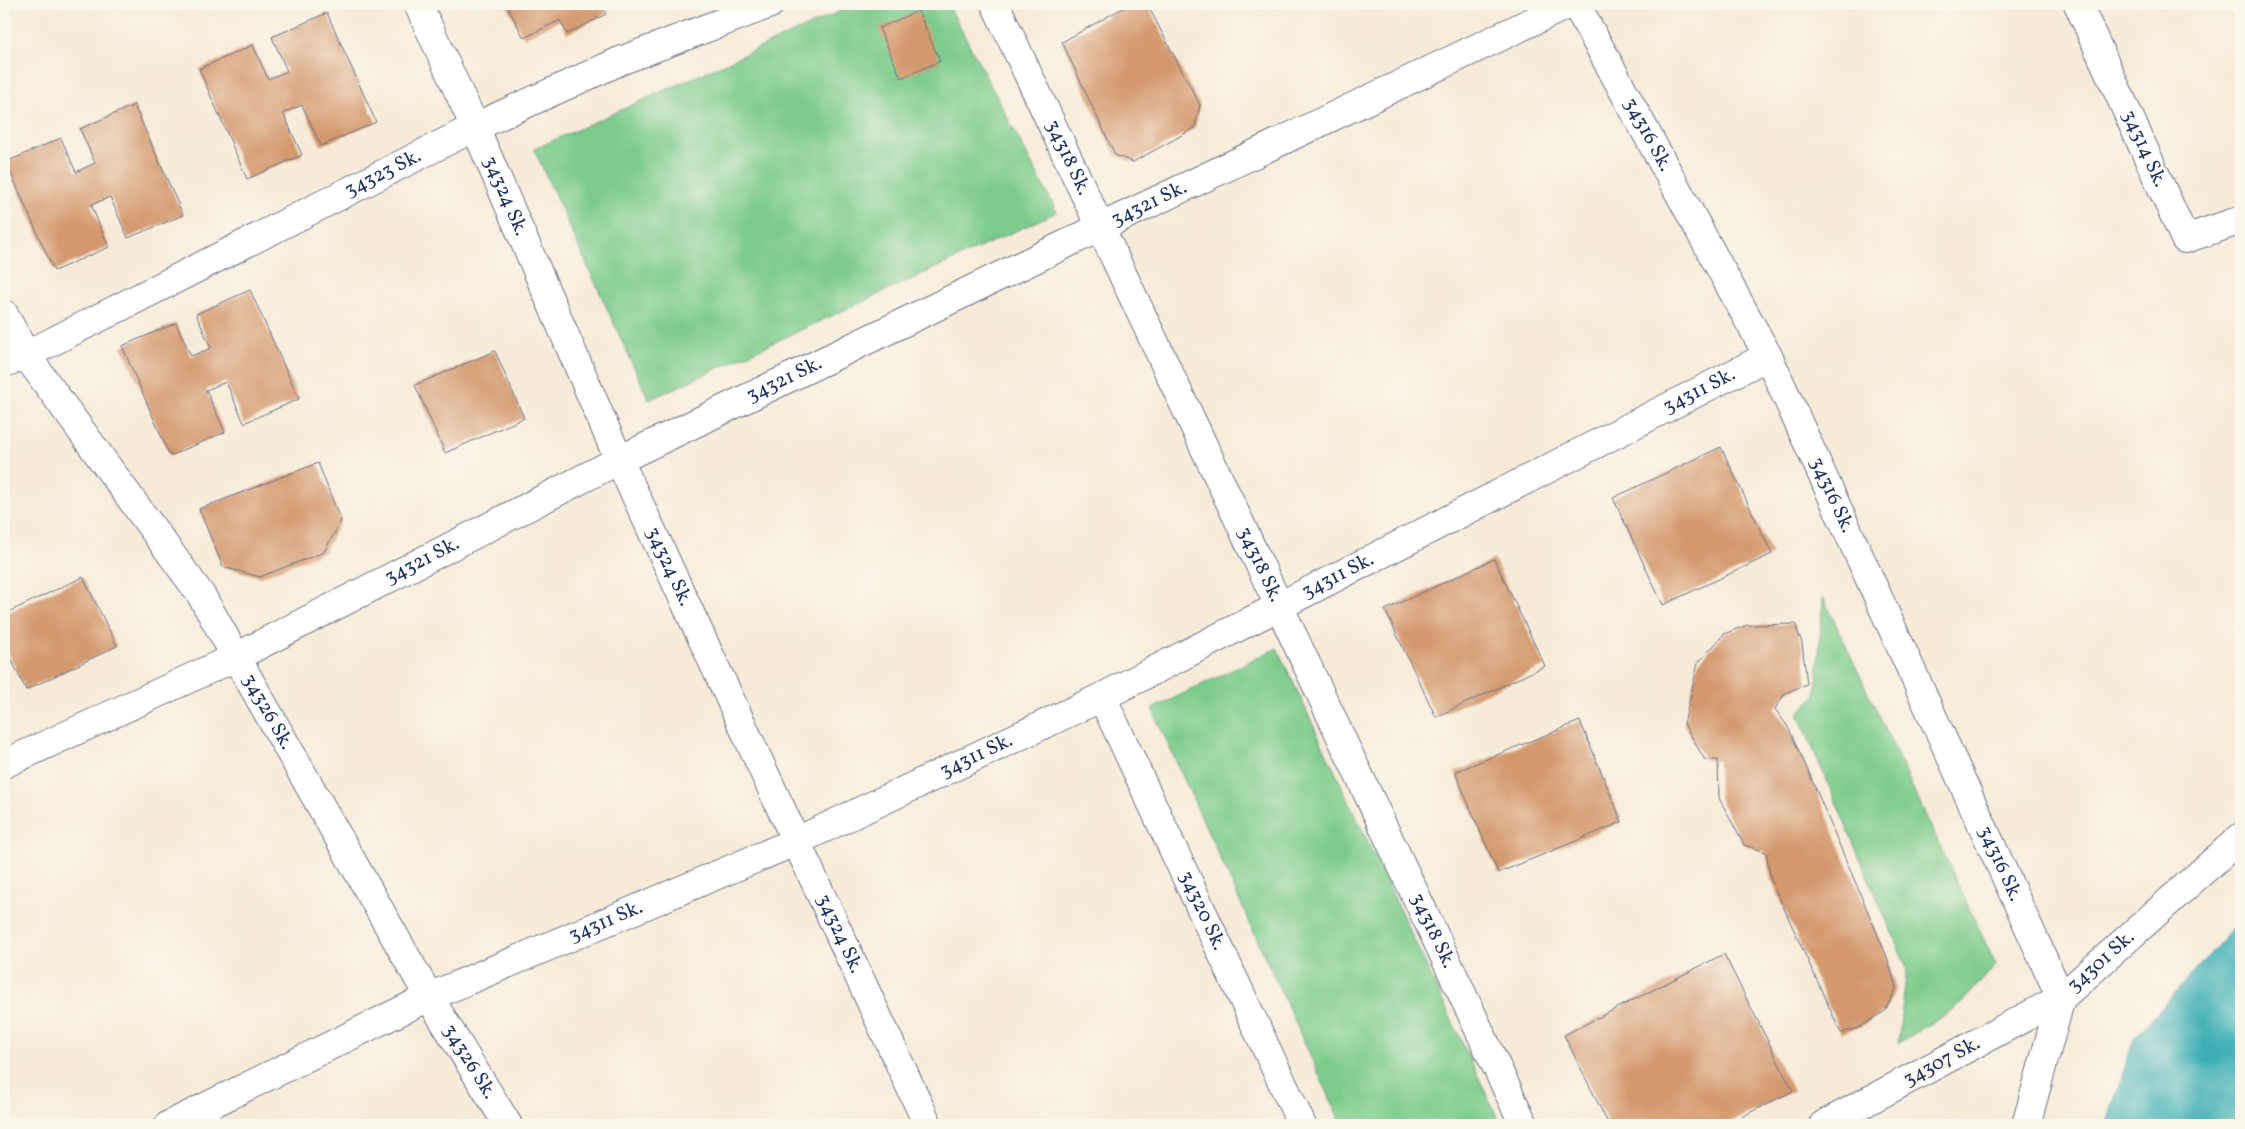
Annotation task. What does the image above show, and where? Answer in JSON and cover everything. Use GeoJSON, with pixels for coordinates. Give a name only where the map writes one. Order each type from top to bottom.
{"type":"FeatureCollection","features":[{"type":"Feature","properties":{"kind":"street","name":"34324 Sk."},"geometry":{"type":"LineString","coordinates":[[418,4],[475,127],[619,460],[928,1125]]}},
{"type":"Feature","properties":{"kind":"street","name":"34323 Sk."},"geometry":{"type":"LineString","coordinates":[[15,359],[475,127],[620,61],[770,4]]}},
{"type":"Feature","properties":{"kind":"street","name":"34318 Sk."},"geometry":{"type":"LineString","coordinates":[[995,4],[1524,1125]]}},
{"type":"Feature","properties":{"kind":"street","name":"34321 Sk."},"geometry":{"type":"LineString","coordinates":[[4,764],[236,658],[619,460],[1100,227],[1569,4]]}},
{"type":"Feature","properties":{"kind":"street","name":"34316 Sk."},"geometry":{"type":"LineString","coordinates":[[1576,4],[1768,356],[2061,998]]}},
{"type":"Feature","properties":{"kind":"street","name":"34314 Sk."},"geometry":{"type":"LineString","coordinates":[[2078,4],[2185,239],[2241,220]]}},
{"type":"Feature","properties":{"kind":"street","name":"34326 Sk."},"geometry":{"type":"LineString","coordinates":[[4,314],[15,359],[201,595],[429,997],[508,1125]]}},
{"type":"Feature","properties":{"kind":"street","name":"34311 Sk."},"geometry":{"type":"LineString","coordinates":[[169,1125],[429,997],[797,841],[1102,697],[1278,605],[1768,356]]}},
{"type":"Feature","properties":{"kind":"street","name":"34320 Sk."},"geometry":{"type":"LineString","coordinates":[[1102,697],[1302,1125]]}},
{"type":"Feature","properties":{"kind":"street","name":"34301 Sk."},"geometry":{"type":"LineString","coordinates":[[2026,1125],[2061,998],[2241,837]]}},
{"type":"Feature","properties":{"kind":"street","name":"34307 Sk."},"geometry":{"type":"LineString","coordinates":[[1823,1125],[2061,998]]}},
{"type":"Feature","properties":{"kind":"green space"},"geometry":{"type":"Polygon","coordinates":[[[857,4],[948,4],[1057,212],[649,400],[534,149],[857,4]]]}},
{"type":"Feature","properties":{"kind":"green space"},"geometry":{"type":"Polygon","coordinates":[[[1823,597],[1996,965],[1957,1008],[1898,1043],[1907,968],[1798,714],[1816,695],[1823,597]]]}},
{"type":"Feature","properties":{"kind":"green space"},"geometry":{"type":"Polygon","coordinates":[[[1277,648],[1501,1125],[1342,1125],[1152,709],[1277,648]]]}},
{"type":"Feature","properties":{"kind":"water"},"geometry":{"type":"Polygon","coordinates":[[[2241,919],[2241,1125],[2106,1125],[2134,1039],[2241,919]]]}},
{"type":"Feature","properties":{"kind":"building"},"geometry":{"type":"Polygon","coordinates":[[[506,4],[601,4],[606,14],[567,34],[560,20],[524,38],[506,4]]]}},
{"type":"Feature","properties":{"kind":"building"},"geometry":{"type":"Polygon","coordinates":[[[1130,4],[1147,4],[1200,105],[1195,128],[1133,162],[1115,155],[1062,42],[1130,4]]]}},
{"type":"Feature","properties":{"kind":"building"},"geometry":{"type":"Polygon","coordinates":[[[918,11],[940,61],[901,78],[879,28],[918,11]]]}},
{"type":"Feature","properties":{"kind":"building"},"geometry":{"type":"Polygon","coordinates":[[[327,13],[376,122],[321,146],[302,105],[283,113],[302,155],[247,179],[199,69],[253,45],[268,79],[287,71],[272,37],[327,13]]]}},
{"type":"Feature","properties":{"kind":"building"},"geometry":{"type":"Polygon","coordinates":[[[134,105],[183,215],[128,238],[110,197],[91,205],[109,247],[54,271],[6,162],[61,138],[76,172],[95,163],[80,129],[134,105]]]}},
{"type":"Feature","properties":{"kind":"building"},"geometry":{"type":"Polygon","coordinates":[[[250,290],[299,399],[244,423],[226,382],[206,390],[225,432],[170,456],[122,346],[176,323],[191,356],[211,348],[196,314],[250,290]]]}},
{"type":"Feature","properties":{"kind":"building"},"geometry":{"type":"Polygon","coordinates":[[[495,351],[524,418],[445,453],[415,385],[495,351]]]}},
{"type":"Feature","properties":{"kind":"building"},"geometry":{"type":"Polygon","coordinates":[[[1721,447],[1772,554],[1663,605],[1613,498],[1721,447]]]}},
{"type":"Feature","properties":{"kind":"building"},"geometry":{"type":"Polygon","coordinates":[[[318,463],[341,521],[324,552],[260,577],[223,567],[199,509],[318,463]]]}},
{"type":"Feature","properties":{"kind":"building"},"geometry":{"type":"Polygon","coordinates":[[[1494,559],[1545,666],[1436,717],[1385,610],[1494,559]]]}},
{"type":"Feature","properties":{"kind":"building"},"geometry":{"type":"Polygon","coordinates":[[[83,577],[117,646],[26,690],[4,644],[4,614],[83,577]]]}},
{"type":"Feature","properties":{"kind":"building"},"geometry":{"type":"Polygon","coordinates":[[[1795,624],[1802,643],[1807,684],[1785,693],[1775,709],[1788,727],[1809,773],[1887,957],[1896,988],[1885,1011],[1859,1028],[1841,1033],[1771,880],[1766,852],[1744,845],[1719,798],[1718,760],[1705,760],[1684,724],[1698,663],[1724,634],[1747,625],[1795,624]]]}},
{"type":"Feature","properties":{"kind":"building"},"geometry":{"type":"Polygon","coordinates":[[[1580,721],[1622,822],[1498,873],[1455,772],[1580,721]]]}},
{"type":"Feature","properties":{"kind":"building"},"geometry":{"type":"Polygon","coordinates":[[[1724,954],[1793,1091],[1725,1125],[1609,1125],[1564,1035],[1724,954]]]}}]}
